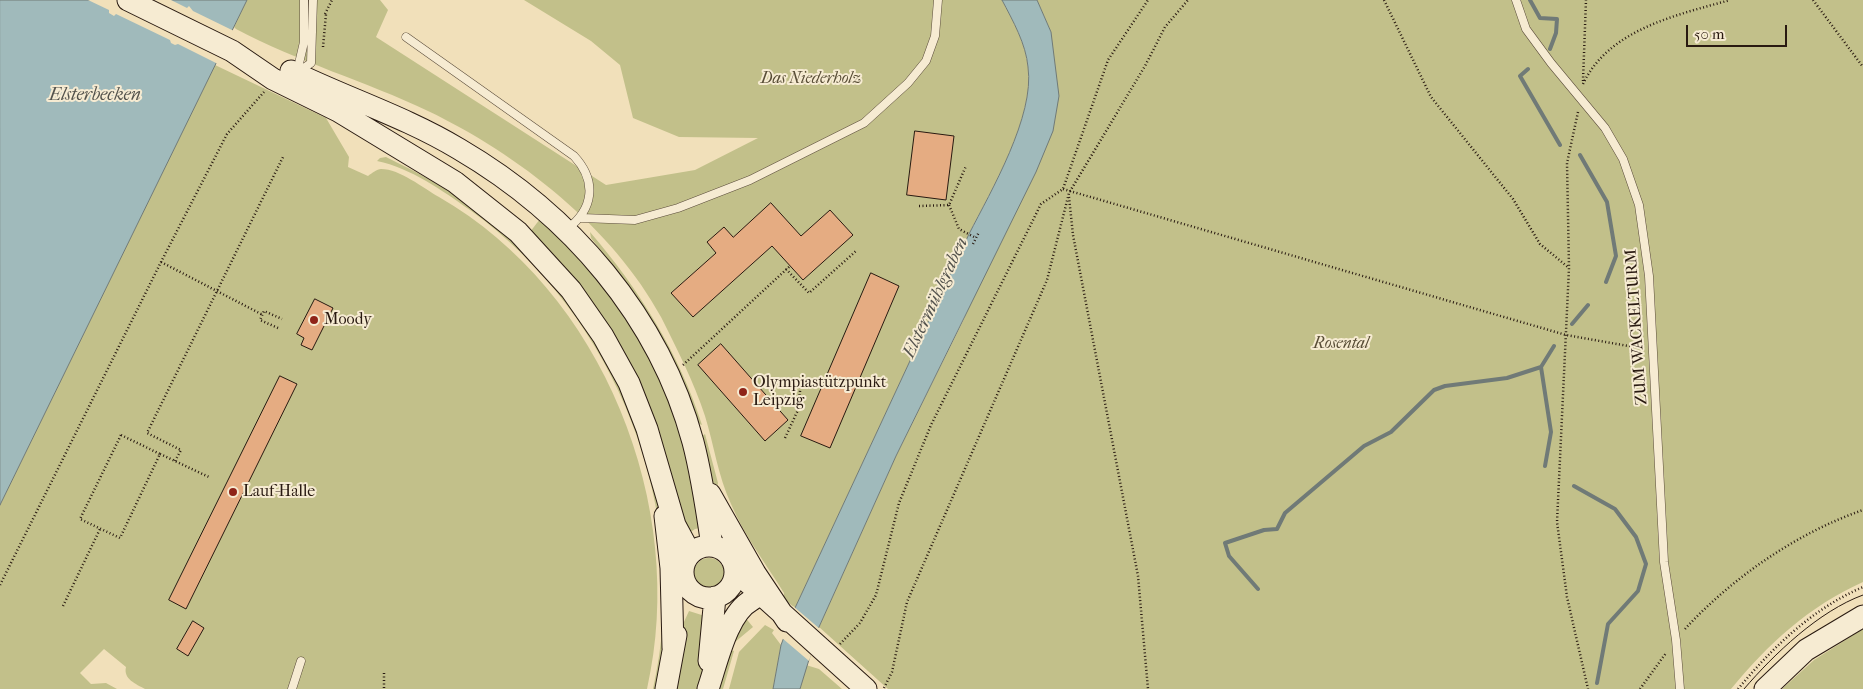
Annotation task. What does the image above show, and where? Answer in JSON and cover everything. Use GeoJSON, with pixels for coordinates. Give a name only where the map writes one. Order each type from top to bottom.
{"type":"FeatureCollection","features":[{"type":"Feature","properties":{"kind":"main road"},"geometry":{"type":"LineString","coordinates":[[128,0],[232,51],[282,78],[338,112],[386,131],[459,148],[541,207],[574,223],[601,266],[626,300],[658,354],[669,377],[715,506],[767,592],[787,621]]}},
{"type":"Feature","properties":{"kind":"main road"},"geometry":{"type":"LineString","coordinates":[[386,131],[518,232],[571,290],[603,336],[629,383],[647,429],[659,476],[675,525],[690,553]]}},
{"type":"Feature","properties":{"kind":"main road"},"geometry":{"type":"LineString","coordinates":[[518,232],[541,207]]}},
{"type":"Feature","properties":{"kind":"main road"},"geometry":{"type":"LineString","coordinates":[[694,444],[712,546]]}},
{"type":"Feature","properties":{"kind":"main road"},"geometry":{"type":"LineString","coordinates":[[659,476],[672,568],[673,648]]}},
{"type":"Feature","properties":{"kind":"main road"},"geometry":{"type":"LineString","coordinates":[[707,689],[726,586],[730,558],[726,552],[712,546],[697,549],[690,553],[683,568],[686,584],[691,590],[702,596],[726,586]]}},
{"type":"Feature","properties":{"kind":"main road"},"geometry":{"type":"LineString","coordinates":[[726,586],[787,621]]}},
{"type":"Feature","properties":{"kind":"main road"},"geometry":{"type":"LineString","coordinates":[[726,586],[787,621],[866,689]]}},
{"type":"Feature","properties":{"kind":"main road"},"geometry":{"type":"LineString","coordinates":[[666,689],[673,648],[691,590]]}},
{"type":"Feature","properties":{"kind":"main road"},"geometry":{"type":"LineString","coordinates":[[707,689],[732,621],[744,604],[752,600]]}},
{"type":"Feature","properties":{"kind":"main road"},"geometry":{"type":"LineString","coordinates":[[1765,689],[1806,650],[1863,616]]}},
{"type":"Feature","properties":{"kind":"lane"},"geometry":{"type":"LineString","coordinates":[[282,78],[304,42],[304,0]]}},
{"type":"Feature","properties":{"kind":"lane"},"geometry":{"type":"LineString","coordinates":[[282,78],[311,62],[313,0]]}},
{"type":"Feature","properties":{"kind":"lane"},"geometry":{"type":"LineString","coordinates":[[574,223],[635,220],[678,208],[750,180],[864,123],[908,83],[926,61],[935,36],[938,0]]}},
{"type":"Feature","properties":{"kind":"lane","name":"ZUM WACKELTURM"},"geometry":{"type":"LineString","coordinates":[[1516,0],[1526,29],[1551,63],[1605,128],[1623,159],[1639,205],[1649,276],[1664,562],[1676,640],[1680,689]]}},
{"type":"Feature","properties":{"kind":"lane"},"geometry":{"type":"LineString","coordinates":[[406,38],[574,156],[586,168],[590,192],[574,223]]}},
{"type":"Feature","properties":{"kind":"lane"},"geometry":{"type":"LineString","coordinates":[[292,689],[301,661]]}},
{"type":"Feature","properties":{"kind":"path"},"geometry":{"type":"LineString","coordinates":[[326,14],[332,0]]}},
{"type":"Feature","properties":{"kind":"path"},"geometry":{"type":"LineString","coordinates":[[822,651],[860,623],[876,595],[899,503],[930,425],[1040,204],[1063,189],[1108,60],[1148,0]]}},
{"type":"Feature","properties":{"kind":"path"},"geometry":{"type":"LineString","coordinates":[[883,689],[892,672],[907,602],[1047,280],[1069,193],[1145,66],[1165,27],[1188,0]]}},
{"type":"Feature","properties":{"kind":"path"},"geometry":{"type":"LineString","coordinates":[[1384,0],[1431,97],[1513,199],[1540,244],[1569,268]]}},
{"type":"Feature","properties":{"kind":"path"},"geometry":{"type":"LineString","coordinates":[[1586,0],[1583,83],[1577,123],[1566,163],[1569,268],[1557,522],[1567,597],[1588,689]]}},
{"type":"Feature","properties":{"kind":"path"},"geometry":{"type":"LineString","coordinates":[[1583,83],[1607,50],[1644,28],[1730,0]]}},
{"type":"Feature","properties":{"kind":"path"},"geometry":{"type":"LineString","coordinates":[[1813,0],[1863,67]]}},
{"type":"Feature","properties":{"kind":"path"},"geometry":{"type":"LineString","coordinates":[[0,585],[160,262],[227,134],[282,78]]}},
{"type":"Feature","properties":{"kind":"path"},"geometry":{"type":"LineString","coordinates":[[175,461],[181,450],[147,433],[284,155]]}},
{"type":"Feature","properties":{"kind":"path"},"geometry":{"type":"LineString","coordinates":[[966,166],[949,205],[960,229],[976,238]]}},
{"type":"Feature","properties":{"kind":"path"},"geometry":{"type":"LineString","coordinates":[[1063,189],[1069,193],[1285,252],[1566,335],[1634,347],[1653,342]]}},
{"type":"Feature","properties":{"kind":"path"},"geometry":{"type":"LineString","coordinates":[[1069,193],[1073,235],[1138,576],[1148,689]]}},
{"type":"Feature","properties":{"kind":"path"},"geometry":{"type":"LineString","coordinates":[[919,206],[949,205]]}},
{"type":"Feature","properties":{"kind":"path"},"geometry":{"type":"LineString","coordinates":[[973,244],[979,232]]}},
{"type":"Feature","properties":{"kind":"path"},"geometry":{"type":"LineString","coordinates":[[786,269],[809,293],[856,251]]}},
{"type":"Feature","properties":{"kind":"path"},"geometry":{"type":"LineString","coordinates":[[160,262],[262,315]]}},
{"type":"Feature","properties":{"kind":"path"},"geometry":{"type":"LineString","coordinates":[[669,377],[790,266]]}},
{"type":"Feature","properties":{"kind":"path"},"geometry":{"type":"LineString","coordinates":[[278,328],[260,320],[262,315],[264,311],[282,319]]}},
{"type":"Feature","properties":{"kind":"path"},"geometry":{"type":"LineString","coordinates":[[785,438],[798,410],[801,382]]}},
{"type":"Feature","properties":{"kind":"path"},"geometry":{"type":"LineString","coordinates":[[160,454],[120,538],[80,519],[121,435],[209,477]]}},
{"type":"Feature","properties":{"kind":"path"},"geometry":{"type":"LineString","coordinates":[[1640,689],[1676,640],[1700,613],[1787,546],[1833,520],[1863,510]]}},
{"type":"Feature","properties":{"kind":"path"},"geometry":{"type":"LineString","coordinates":[[62,606],[100,529]]}},
{"type":"Feature","properties":{"kind":"path"},"geometry":{"type":"LineString","coordinates":[[1738,689],[1780,643],[1818,612],[1846,594],[1863,587]]}},
{"type":"Feature","properties":{"kind":"path"},"geometry":{"type":"LineString","coordinates":[[384,673],[384,689]]}},
{"type":"Feature","properties":{"kind":"green space","name":"Das Niederholz"},"geometry":{"type":"Polygon","coordinates":[[[247,0],[380,0],[388,10],[376,37],[606,185],[695,170],[758,138],[679,137],[633,118],[620,65],[591,41],[524,0],[1002,0],[1015,24],[1027,58],[1028,86],[1025,108],[1018,130],[999,175],[969,234],[795,608],[784,599],[784,593],[736,516],[723,483],[705,416],[685,366],[661,317],[641,284],[617,253],[590,224],[529,172],[496,149],[462,129],[404,100],[283,52],[236,29],[234,27],[247,0]]]}},
{"type":"Feature","properties":{"kind":"green space","name":"Rosental"},"geometry":{"type":"Polygon","coordinates":[[[1037,0],[1863,0],[1863,582],[1843,592],[1807,615],[1775,642],[1731,689],[888,689],[819,627],[896,456],[964,319],[1051,32],[1037,0]]]}},
{"type":"Feature","properties":{"kind":"green space"},"geometry":{"type":"Polygon","coordinates":[[[215,65],[326,118],[349,157],[348,167],[368,176],[381,169],[403,175],[439,197],[497,238],[547,288],[588,346],[620,410],[643,478],[655,549],[657,619],[647,689],[145,689],[131,681],[126,675],[126,667],[104,649],[80,673],[91,684],[106,683],[117,689],[0,689],[0,505],[215,65]]]}},
{"type":"Feature","properties":{"kind":"green space"},"geometry":{"type":"Polygon","coordinates":[[[386,157],[442,187],[481,213],[540,268],[580,319],[613,375],[639,434],[657,496],[666,560],[666,624],[656,689],[653,689],[663,622],[662,555],[652,488],[632,423],[603,361],[566,304],[522,254],[470,210],[438,188],[402,169],[377,161],[380,158],[386,157]]]}},
{"type":"Feature","properties":{"kind":"green space"},"geometry":{"type":"Polygon","coordinates":[[[545,217],[636,325],[682,429],[705,527],[695,529],[686,535],[656,438],[530,232],[540,219],[545,217]]]}},
{"type":"Feature","properties":{"kind":"green space"},"geometry":{"type":"Polygon","coordinates":[[[590,232],[625,276],[656,323],[682,372],[702,425],[697,423],[651,322],[633,292],[591,238],[590,232]]]}},
{"type":"Feature","properties":{"kind":"green space"},"geometry":{"type":"Polygon","coordinates":[[[705,434],[718,483],[716,493],[701,437],[705,434]]]}},
{"type":"Feature","properties":{"kind":"green space"},"geometry":{"type":"Polygon","coordinates":[[[709,558],[715,559],[723,567],[723,579],[715,587],[709,588],[703,587],[695,579],[694,573],[695,567],[703,559],[709,558]]]}},
{"type":"Feature","properties":{"kind":"green space"},"geometry":{"type":"Polygon","coordinates":[[[689,611],[708,617],[700,689],[673,689],[683,624],[689,611]]]}},
{"type":"Feature","properties":{"kind":"green space"},"geometry":{"type":"Polygon","coordinates":[[[744,616],[753,627],[735,642],[732,639],[744,616]]]}},
{"type":"Feature","properties":{"kind":"green space"},"geometry":{"type":"Polygon","coordinates":[[[765,625],[774,630],[772,633],[781,645],[773,689],[729,689],[739,652],[765,625]]]}},
{"type":"Feature","properties":{"kind":"green space"},"geometry":{"type":"Polygon","coordinates":[[[1863,629],[1863,689],[1782,689],[1814,660],[1863,629]]]}},
{"type":"Feature","properties":{"kind":"green space"},"geometry":{"type":"Polygon","coordinates":[[[729,650],[734,651],[723,689],[718,689],[729,650]]]}},
{"type":"Feature","properties":{"kind":"green space"},"geometry":{"type":"Polygon","coordinates":[[[806,665],[819,669],[842,689],[800,689],[806,665]]]}},
{"type":"Feature","properties":{"kind":"water","name":"Elsterbecken"},"geometry":{"type":"Polygon","coordinates":[[[0,0],[247,0],[0,505],[0,0]]]}},
{"type":"Feature","properties":{"kind":"water"},"geometry":{"type":"Polygon","coordinates":[[[1002,0],[1037,0],[1051,32],[1059,96],[1053,131],[1036,172],[896,456],[819,627],[800,689],[773,689],[781,645],[795,608],[969,234],[999,175],[1018,130],[1025,108],[1028,86],[1027,58],[1015,24],[1002,0]]]}},
{"type":"Feature","properties":{"kind":"pier"},"geometry":{"type":"Polygon","coordinates":[[[88,0],[171,0],[187,8],[189,6],[193,11],[234,31],[218,64],[178,44],[175,45],[170,40],[116,14],[114,16],[109,13],[109,10],[88,0]]]}},
{"type":"Feature","properties":{"kind":"pier"},"geometry":{"type":"Polygon","coordinates":[[[793,606],[820,629],[809,661],[782,638],[793,606]]]}},
{"type":"Feature","properties":{"kind":"building"},"geometry":{"type":"Polygon","coordinates":[[[915,131],[954,136],[946,200],[907,195],[915,131]]]}},
{"type":"Feature","properties":{"kind":"building"},"geometry":{"type":"Polygon","coordinates":[[[771,203],[801,236],[830,210],[853,235],[803,280],[772,246],[693,317],[671,293],[716,253],[707,242],[724,227],[733,237],[771,203]]]}},
{"type":"Feature","properties":{"kind":"building"},"geometry":{"type":"Polygon","coordinates":[[[871,273],[899,286],[830,448],[801,436],[871,273]]]}},
{"type":"Feature","properties":{"kind":"building"},"geometry":{"type":"Polygon","coordinates":[[[315,299],[333,308],[312,350],[301,345],[304,338],[297,334],[315,299]]]}},
{"type":"Feature","properties":{"kind":"building","name":"Olympiastützpunkt Leipzig"},"geometry":{"type":"Polygon","coordinates":[[[721,344],[788,420],[765,441],[698,365],[721,344]]]}},
{"type":"Feature","properties":{"kind":"building","name":"Lauf-Halle"},"geometry":{"type":"Polygon","coordinates":[[[280,376],[297,384],[186,609],[169,600],[280,376]]]}},
{"type":"Feature","properties":{"kind":"building"},"geometry":{"type":"Polygon","coordinates":[[[193,621],[204,628],[188,656],[177,649],[193,621]]]}},
{"type":"Feature","properties":{"kind":"waterway"},"geometry":{"type":"LineString","coordinates":[[1530,0],[1540,18],[1557,19],[1556,33],[1550,49]]}},
{"type":"Feature","properties":{"kind":"waterway"},"geometry":{"type":"LineString","coordinates":[[1528,69],[1520,76],[1560,145]]}},
{"type":"Feature","properties":{"kind":"waterway"},"geometry":{"type":"LineString","coordinates":[[1580,155],[1607,202],[1616,256],[1606,282]]}},
{"type":"Feature","properties":{"kind":"waterway"},"geometry":{"type":"LineString","coordinates":[[1572,324],[1588,305]]}},
{"type":"Feature","properties":{"kind":"waterway"},"geometry":{"type":"LineString","coordinates":[[1545,466],[1551,432],[1541,367],[1554,346]]}},
{"type":"Feature","properties":{"kind":"waterway"},"geometry":{"type":"LineString","coordinates":[[1258,589],[1229,556],[1225,543],[1264,530],[1277,529],[1285,513],[1364,446],[1391,432],[1434,390],[1445,386],[1507,378],[1541,367]]}},
{"type":"Feature","properties":{"kind":"waterway"},"geometry":{"type":"LineString","coordinates":[[1574,486],[1615,509],[1636,537],[1646,564],[1638,591],[1608,624],[1597,683]]}},
{"type":"Feature","properties":{"kind":"tram line"},"geometry":{"type":"LineString","coordinates":[[1744,689],[1798,635],[1846,602],[1863,595]]}},
{"type":"Feature","properties":{"kind":"place","name":"Moody"},"geometry":{"type":"Point","coordinates":[314,320]}},
{"type":"Feature","properties":{"kind":"place","name":"Olympiastützpunkt Leipzig"},"geometry":{"type":"Point","coordinates":[743,392]}},
{"type":"Feature","properties":{"kind":"place","name":"Lauf-Halle"},"geometry":{"type":"Point","coordinates":[233,492]}},
{"type":"Feature","properties":{"kind":"water label","name":"Elstermühlgraben"},"geometry":{"type":"Point","coordinates":[936,298]}}]}
